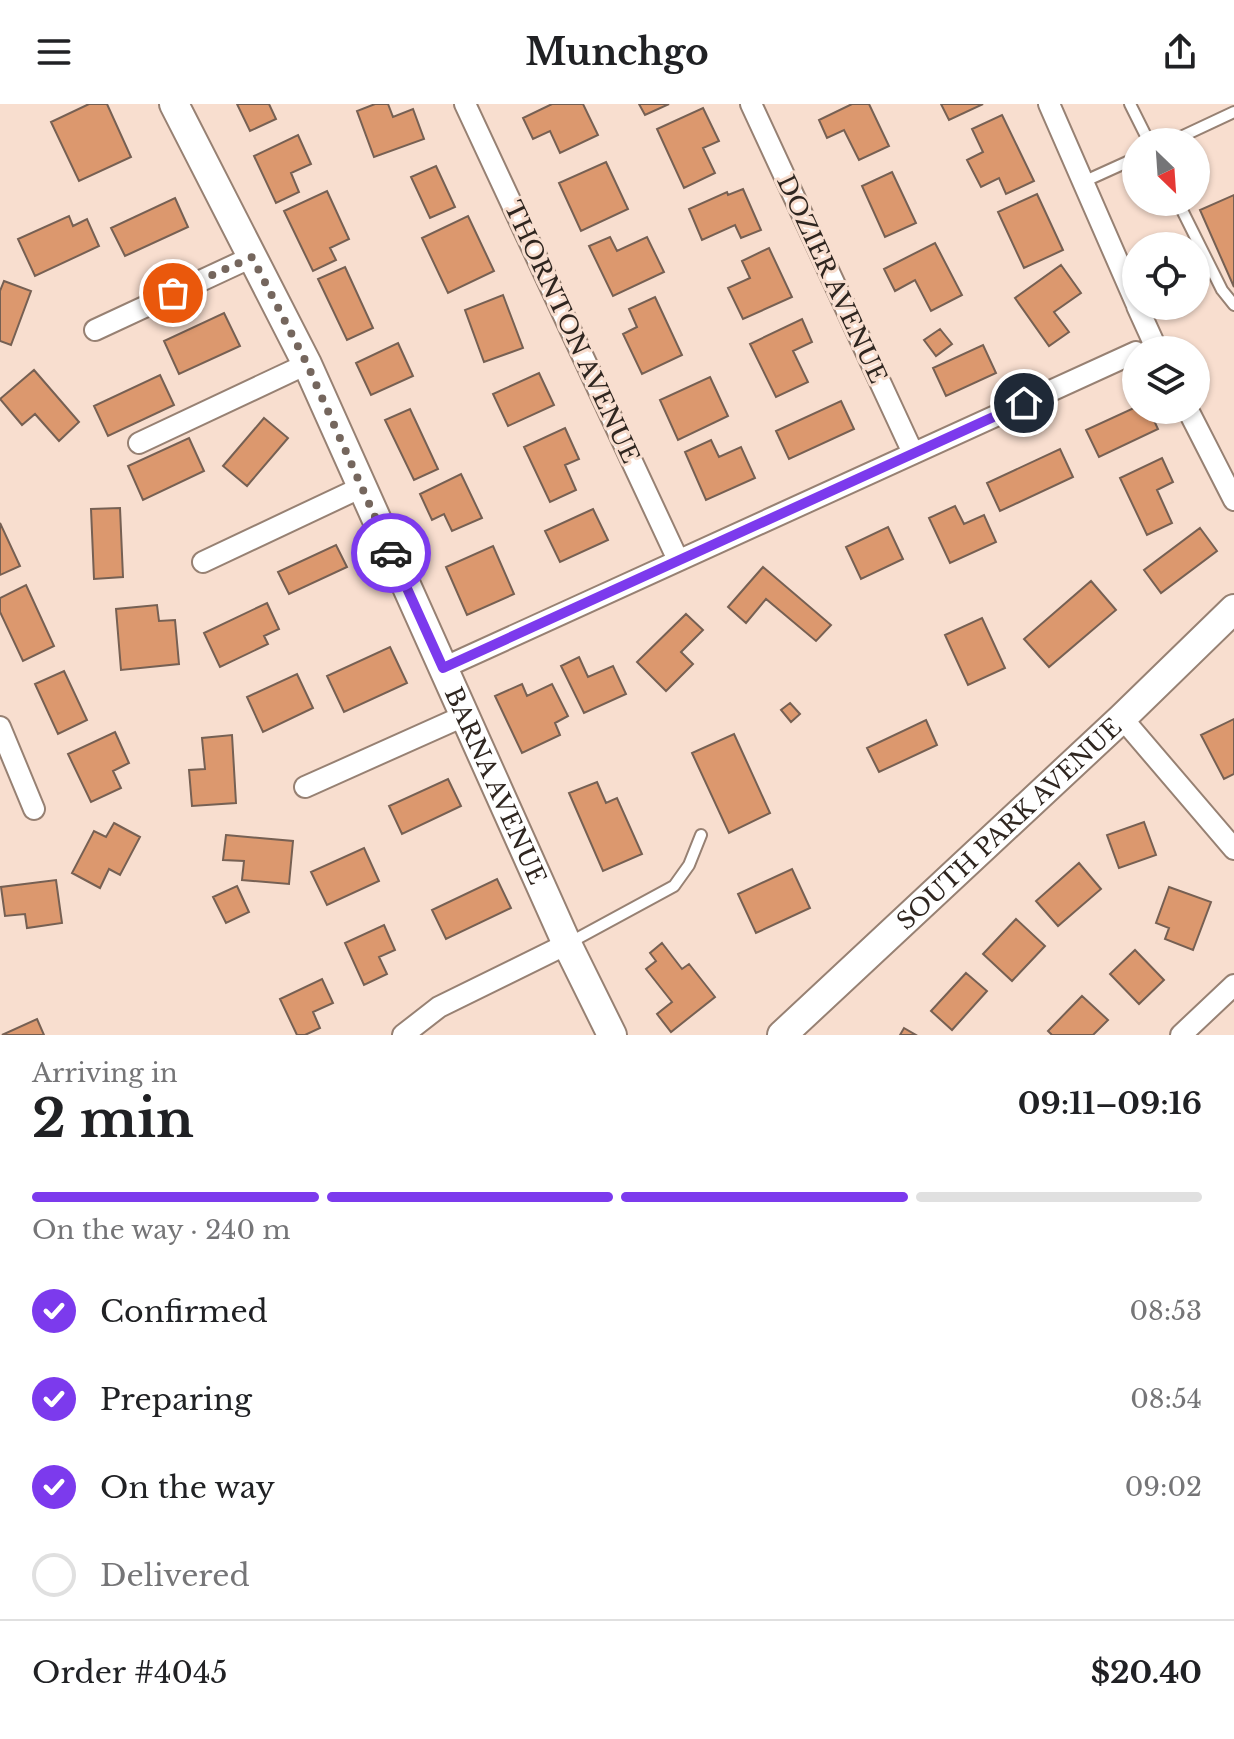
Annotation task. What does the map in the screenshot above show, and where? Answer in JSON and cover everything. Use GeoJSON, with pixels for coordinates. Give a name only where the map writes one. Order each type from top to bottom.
{"type":"FeatureCollection","features":[{"type":"Feature","properties":{"kind":"street","name":"BARNA AVENUE"},"geometry":{"type":"LineString","coordinates":[[174,104],[307,364],[567,944],[612,1035]]}},
{"type":"Feature","properties":{"kind":"street","name":"THORNTON AVENUE"},"geometry":{"type":"LineString","coordinates":[[465,104],[678,560]]}},
{"type":"Feature","properties":{"kind":"street","name":"DOZIER AVENUE"},"geometry":{"type":"LineString","coordinates":[[751,104],[913,453]]}},
{"type":"Feature","properties":{"kind":"street"},"geometry":{"type":"LineString","coordinates":[[1049,104],[1122,270]]}},
{"type":"Feature","properties":{"kind":"street"},"geometry":{"type":"LineString","coordinates":[[95,330],[252,257]]}},
{"type":"Feature","properties":{"kind":"street"},"geometry":{"type":"LineString","coordinates":[[443,668],[1122,360]]}},
{"type":"Feature","properties":{"kind":"street"},"geometry":{"type":"LineString","coordinates":[[139,443],[307,364]]}},
{"type":"Feature","properties":{"kind":"street"},"geometry":{"type":"LineString","coordinates":[[1195,424],[1234,500]]}},
{"type":"Feature","properties":{"kind":"street"},"geometry":{"type":"LineString","coordinates":[[203,562],[362,487]]}},
{"type":"Feature","properties":{"kind":"street","name":"SOUTH PARK AVENUE"},"geometry":{"type":"LineString","coordinates":[[782,1035],[1122,718],[1234,609]]}},
{"type":"Feature","properties":{"kind":"street"},"geometry":{"type":"LineString","coordinates":[[305,787],[466,715]]}},
{"type":"Feature","properties":{"kind":"street"},"geometry":{"type":"LineString","coordinates":[[1122,718],[1234,849]]}},
{"type":"Feature","properties":{"kind":"street"},"geometry":{"type":"LineString","coordinates":[[0,727],[34,809]]}},
{"type":"Feature","properties":{"kind":"street"},"geometry":{"type":"LineString","coordinates":[[403,1035],[439,1007],[567,944]]}},
{"type":"Feature","properties":{"kind":"street"},"geometry":{"type":"LineString","coordinates":[[1181,1035],[1234,985]]}},
{"type":"Feature","properties":{"kind":"lane"},"geometry":{"type":"LineString","coordinates":[[1130,104],[1142,128]]}},
{"type":"Feature","properties":{"kind":"lane"},"geometry":{"type":"LineString","coordinates":[[1200,128],[1234,112]]}},
{"type":"Feature","properties":{"kind":"lane"},"geometry":{"type":"LineString","coordinates":[[1083,182],[1122,164]]}},
{"type":"Feature","properties":{"kind":"lane"},"geometry":{"type":"LineString","coordinates":[[1185,216],[1222,290],[1234,305]]}},
{"type":"Feature","properties":{"kind":"lane"},"geometry":{"type":"LineString","coordinates":[[567,944],[674,886],[689,865],[701,835]]}},
{"type":"Feature","properties":{"kind":"building"},"geometry":{"type":"Polygon","coordinates":[[[89,104],[107,104],[131,157],[79,181],[51,122],[89,104]]]}},
{"type":"Feature","properties":{"kind":"building"},"geometry":{"type":"Polygon","coordinates":[[[237,104],[269,104],[276,119],[250,131],[237,104]]]}},
{"type":"Feature","properties":{"kind":"building"},"geometry":{"type":"Polygon","coordinates":[[[375,104],[388,104],[393,117],[413,109],[424,139],[374,157],[357,111],[375,104]]]}},
{"type":"Feature","properties":{"kind":"building"},"geometry":{"type":"Polygon","coordinates":[[[552,104],[583,104],[598,135],[560,153],[550,131],[533,139],[523,118],[552,104]]]}},
{"type":"Feature","properties":{"kind":"building"},"geometry":{"type":"Polygon","coordinates":[[[639,104],[669,104],[645,115],[639,104]]]}},
{"type":"Feature","properties":{"kind":"building"},"geometry":{"type":"Polygon","coordinates":[[[852,104],[869,104],[889,146],[859,160],[844,130],[827,138],[819,120],[852,104]]]}},
{"type":"Feature","properties":{"kind":"building"},"geometry":{"type":"Polygon","coordinates":[[[941,104],[983,104],[949,120],[941,104]]]}},
{"type":"Feature","properties":{"kind":"building"},"geometry":{"type":"Polygon","coordinates":[[[703,108],[719,141],[703,148],[715,173],[684,188],[657,129],[703,108]]]}},
{"type":"Feature","properties":{"kind":"building"},"geometry":{"type":"Polygon","coordinates":[[[1002,115],[1034,181],[1006,194],[999,178],[981,187],[967,160],[983,152],[972,129],[1002,115]]]}},
{"type":"Feature","properties":{"kind":"building"},"geometry":{"type":"Polygon","coordinates":[[[298,135],[311,164],[291,173],[299,192],[276,203],[254,156],[298,135]]]}},
{"type":"Feature","properties":{"kind":"building"},"geometry":{"type":"Polygon","coordinates":[[[606,162],[628,209],[581,231],[559,183],[606,162]]]}},
{"type":"Feature","properties":{"kind":"building"},"geometry":{"type":"Polygon","coordinates":[[[436,166],[455,207],[430,218],[411,177],[436,166]]]}},
{"type":"Feature","properties":{"kind":"building"},"geometry":{"type":"Polygon","coordinates":[[[892,172],[916,223],[885,237],[862,186],[892,172]]]}},
{"type":"Feature","properties":{"kind":"building"},"geometry":{"type":"Polygon","coordinates":[[[743,189],[761,230],[741,238],[735,225],[702,240],[689,209],[727,192],[728,195],[743,189]]]}},
{"type":"Feature","properties":{"kind":"building"},"geometry":{"type":"Polygon","coordinates":[[[327,191],[349,239],[330,248],[336,260],[313,271],[284,211],[327,191]]]}},
{"type":"Feature","properties":{"kind":"building"},"geometry":{"type":"Polygon","coordinates":[[[1037,194],[1063,250],[1024,268],[998,212],[1037,194]]]}},
{"type":"Feature","properties":{"kind":"building"},"geometry":{"type":"Polygon","coordinates":[[[1234,195],[1234,287],[1203,216],[1210,216],[1210,206],[1234,195]]]}},
{"type":"Feature","properties":{"kind":"building"},"geometry":{"type":"Polygon","coordinates":[[[175,198],[188,227],[125,256],[111,228],[175,198]]]}},
{"type":"Feature","properties":{"kind":"building"},"geometry":{"type":"Polygon","coordinates":[[[69,216],[73,226],[87,219],[99,246],[35,276],[18,239],[69,216]]]}},
{"type":"Feature","properties":{"kind":"building"},"geometry":{"type":"Polygon","coordinates":[[[468,216],[494,271],[448,293],[422,238],[468,216]]]}},
{"type":"Feature","properties":{"kind":"building"},"geometry":{"type":"Polygon","coordinates":[[[610,237],[617,251],[647,237],[664,272],[613,296],[589,246],[610,237]]]}},
{"type":"Feature","properties":{"kind":"building"},"geometry":{"type":"Polygon","coordinates":[[[935,243],[962,295],[931,311],[915,280],[895,291],[884,269],[935,243]]]}},
{"type":"Feature","properties":{"kind":"building"},"geometry":{"type":"Polygon","coordinates":[[[769,248],[792,297],[743,319],[728,288],[750,278],[742,261],[769,248]]]}},
{"type":"Feature","properties":{"kind":"building"},"geometry":{"type":"Polygon","coordinates":[[[1061,265],[1081,293],[1054,312],[1069,332],[1049,346],[1015,298],[1061,265]]]}},
{"type":"Feature","properties":{"kind":"building"},"geometry":{"type":"Polygon","coordinates":[[[345,267],[373,328],[347,340],[318,279],[345,267]]]}},
{"type":"Feature","properties":{"kind":"building"},"geometry":{"type":"Polygon","coordinates":[[[4,281],[31,291],[11,345],[0,341],[0,291],[4,281]]]}},
{"type":"Feature","properties":{"kind":"building"},"geometry":{"type":"Polygon","coordinates":[[[503,295],[523,348],[484,362],[465,310],[503,295]]]}},
{"type":"Feature","properties":{"kind":"building"},"geometry":{"type":"Polygon","coordinates":[[[655,297],[682,355],[642,374],[623,334],[637,327],[629,309],[655,297]]]}},
{"type":"Feature","properties":{"kind":"building"},"geometry":{"type":"Polygon","coordinates":[[[224,313],[240,346],[179,374],[164,341],[224,313]]]}},
{"type":"Feature","properties":{"kind":"building"},"geometry":{"type":"Polygon","coordinates":[[[802,319],[812,342],[793,351],[808,382],[776,397],[750,344],[802,319]]]}},
{"type":"Feature","properties":{"kind":"building"},"geometry":{"type":"Polygon","coordinates":[[[940,329],[952,344],[936,356],[924,340],[940,329]]]}},
{"type":"Feature","properties":{"kind":"building"},"geometry":{"type":"Polygon","coordinates":[[[398,343],[413,376],[371,395],[356,363],[398,343]]]}},
{"type":"Feature","properties":{"kind":"building"},"geometry":{"type":"Polygon","coordinates":[[[983,345],[996,373],[946,396],[933,368],[983,345]]]}},
{"type":"Feature","properties":{"kind":"building"},"geometry":{"type":"Polygon","coordinates":[[[34,370],[79,422],[59,441],[35,414],[22,425],[0,399],[34,370]]]}},
{"type":"Feature","properties":{"kind":"building"},"geometry":{"type":"Polygon","coordinates":[[[539,373],[554,405],[508,426],[493,394],[539,373]]]}},
{"type":"Feature","properties":{"kind":"building"},"geometry":{"type":"Polygon","coordinates":[[[160,375],[174,405],[108,436],[94,406],[160,375]]]}},
{"type":"Feature","properties":{"kind":"building"},"geometry":{"type":"Polygon","coordinates":[[[710,377],[728,416],[678,440],[660,400],[710,377]]]}},
{"type":"Feature","properties":{"kind":"building"},"geometry":{"type":"Polygon","coordinates":[[[841,401],[854,429],[789,459],[776,431],[841,401]]]}},
{"type":"Feature","properties":{"kind":"building"},"geometry":{"type":"Polygon","coordinates":[[[410,409],[438,469],[414,480],[385,420],[410,409]]]}},
{"type":"Feature","properties":{"kind":"building"},"geometry":{"type":"Polygon","coordinates":[[[1122,413],[1122,424],[1156,424],[1158,429],[1099,457],[1086,430],[1122,413]]]}},
{"type":"Feature","properties":{"kind":"building"},"geometry":{"type":"Polygon","coordinates":[[[264,418],[288,438],[247,486],[223,466],[264,418]]]}},
{"type":"Feature","properties":{"kind":"building"},"geometry":{"type":"Polygon","coordinates":[[[565,428],[579,459],[565,465],[576,490],[550,502],[524,447],[565,428]]]}},
{"type":"Feature","properties":{"kind":"building"},"geometry":{"type":"Polygon","coordinates":[[[189,438],[204,471],[143,500],[128,466],[189,438]]]}},
{"type":"Feature","properties":{"kind":"building"},"geometry":{"type":"Polygon","coordinates":[[[711,440],[719,457],[741,447],[755,478],[706,500],[685,452],[711,440]]]}},
{"type":"Feature","properties":{"kind":"building"},"geometry":{"type":"Polygon","coordinates":[[[1060,449],[1073,477],[1000,511],[987,483],[1060,449]]]}},
{"type":"Feature","properties":{"kind":"building"},"geometry":{"type":"Polygon","coordinates":[[[1162,458],[1173,482],[1157,490],[1172,523],[1147,535],[1120,478],[1162,458]]]}},
{"type":"Feature","properties":{"kind":"building"},"geometry":{"type":"Polygon","coordinates":[[[461,474],[482,518],[452,531],[444,514],[432,520],[420,494],[461,474]]]}},
{"type":"Feature","properties":{"kind":"building"},"geometry":{"type":"Polygon","coordinates":[[[955,506],[964,524],[984,515],[996,542],[950,563],[929,518],[955,506]]]}},
{"type":"Feature","properties":{"kind":"building"},"geometry":{"type":"Polygon","coordinates":[[[120,508],[123,577],[94,579],[91,509],[120,508]]]}},
{"type":"Feature","properties":{"kind":"building"},"geometry":{"type":"Polygon","coordinates":[[[593,509],[608,540],[560,562],[545,531],[593,509]]]}},
{"type":"Feature","properties":{"kind":"building"},"geometry":{"type":"Polygon","coordinates":[[[0,523],[20,566],[0,575],[0,523]]]}},
{"type":"Feature","properties":{"kind":"building"},"geometry":{"type":"Polygon","coordinates":[[[888,527],[903,559],[861,579],[846,547],[888,527]]]}},
{"type":"Feature","properties":{"kind":"building"},"geometry":{"type":"Polygon","coordinates":[[[1200,528],[1217,551],[1161,593],[1144,570],[1200,528]]]}},
{"type":"Feature","properties":{"kind":"building"},"geometry":{"type":"Polygon","coordinates":[[[336,545],[347,567],[289,594],[278,572],[336,545]]]}},
{"type":"Feature","properties":{"kind":"building"},"geometry":{"type":"Polygon","coordinates":[[[493,546],[514,594],[467,615],[446,567],[493,546]]]}},
{"type":"Feature","properties":{"kind":"building"},"geometry":{"type":"Polygon","coordinates":[[[763,567],[831,625],[816,641],[766,599],[746,623],[728,607],[763,567]]]}},
{"type":"Feature","properties":{"kind":"building"},"geometry":{"type":"Polygon","coordinates":[[[1091,581],[1116,610],[1049,667],[1024,639],[1091,581]]]}},
{"type":"Feature","properties":{"kind":"building"},"geometry":{"type":"Polygon","coordinates":[[[26,585],[54,646],[23,661],[0,612],[0,598],[26,585]]]}},
{"type":"Feature","properties":{"kind":"building"},"geometry":{"type":"Polygon","coordinates":[[[267,603],[279,629],[264,636],[268,644],[220,667],[204,633],[267,603]]]}},
{"type":"Feature","properties":{"kind":"building"},"geometry":{"type":"Polygon","coordinates":[[[157,605],[159,621],[175,620],[179,664],[121,670],[116,609],[157,605]]]}},
{"type":"Feature","properties":{"kind":"building"},"geometry":{"type":"Polygon","coordinates":[[[686,614],[703,630],[681,652],[693,664],[666,691],[637,662],[686,614]]]}},
{"type":"Feature","properties":{"kind":"building"},"geometry":{"type":"Polygon","coordinates":[[[982,618],[1005,668],[968,685],[945,635],[982,618]]]}},
{"type":"Feature","properties":{"kind":"building"},"geometry":{"type":"Polygon","coordinates":[[[390,647],[407,683],[344,712],[327,676],[390,647]]]}},
{"type":"Feature","properties":{"kind":"building"},"geometry":{"type":"Polygon","coordinates":[[[579,657],[588,677],[613,666],[626,694],[584,713],[561,666],[579,657]]]}},
{"type":"Feature","properties":{"kind":"building"},"geometry":{"type":"Polygon","coordinates":[[[64,671],[87,720],[58,734],[35,684],[64,671]]]}},
{"type":"Feature","properties":{"kind":"building"},"geometry":{"type":"Polygon","coordinates":[[[297,674],[313,708],[263,732],[247,697],[297,674]]]}},
{"type":"Feature","properties":{"kind":"building"},"geometry":{"type":"Polygon","coordinates":[[[522,684],[527,696],[552,684],[568,716],[555,723],[560,735],[522,753],[495,696],[522,684]]]}},
{"type":"Feature","properties":{"kind":"building"},"geometry":{"type":"Polygon","coordinates":[[[790,703],[800,714],[791,722],[781,710],[790,703]]]}},
{"type":"Feature","properties":{"kind":"building"},"geometry":{"type":"Polygon","coordinates":[[[1234,719],[1234,774],[1224,779],[1201,735],[1234,719]]]}},
{"type":"Feature","properties":{"kind":"building"},"geometry":{"type":"Polygon","coordinates":[[[926,720],[937,745],[879,772],[867,748],[926,720]]]}},
{"type":"Feature","properties":{"kind":"building"},"geometry":{"type":"Polygon","coordinates":[[[115,732],[129,763],[113,771],[121,788],[91,802],[68,754],[115,732]]]}},
{"type":"Feature","properties":{"kind":"building"},"geometry":{"type":"Polygon","coordinates":[[[734,734],[770,813],[729,833],[692,753],[734,734]]]}},
{"type":"Feature","properties":{"kind":"building"},"geometry":{"type":"Polygon","coordinates":[[[232,735],[236,803],[192,806],[189,770],[205,769],[202,738],[232,735]]]}},
{"type":"Feature","properties":{"kind":"building"},"geometry":{"type":"Polygon","coordinates":[[[448,779],[461,806],[402,834],[389,806],[448,779]]]}},
{"type":"Feature","properties":{"kind":"building"},"geometry":{"type":"Polygon","coordinates":[[[597,782],[606,803],[617,798],[642,854],[603,871],[569,793],[597,782]]]}},
{"type":"Feature","properties":{"kind":"building"},"geometry":{"type":"Polygon","coordinates":[[[1144,822],[1156,855],[1119,868],[1107,835],[1144,822]]]}},
{"type":"Feature","properties":{"kind":"building"},"geometry":{"type":"Polygon","coordinates":[[[114,823],[140,837],[120,875],[109,869],[100,888],[72,873],[94,831],[106,837],[114,823]]]}},
{"type":"Feature","properties":{"kind":"building"},"geometry":{"type":"Polygon","coordinates":[[[226,835],[293,841],[289,884],[242,880],[244,861],[223,860],[226,835]]]}},
{"type":"Feature","properties":{"kind":"building"},"geometry":{"type":"Polygon","coordinates":[[[364,848],[379,881],[327,905],[311,872],[364,848]]]}},
{"type":"Feature","properties":{"kind":"building"},"geometry":{"type":"Polygon","coordinates":[[[1079,863],[1101,889],[1058,926],[1036,901],[1079,863]]]}},
{"type":"Feature","properties":{"kind":"building"},"geometry":{"type":"Polygon","coordinates":[[[792,869],[810,908],[756,933],[738,894],[792,869]]]}},
{"type":"Feature","properties":{"kind":"building"},"geometry":{"type":"Polygon","coordinates":[[[497,879],[511,908],[446,939],[432,910],[497,879]]]}},
{"type":"Feature","properties":{"kind":"building"},"geometry":{"type":"Polygon","coordinates":[[[56,880],[62,923],[27,928],[25,914],[5,916],[1,887],[56,880]]]}},
{"type":"Feature","properties":{"kind":"building"},"geometry":{"type":"Polygon","coordinates":[[[237,886],[249,912],[226,923],[213,897],[237,886]]]}},
{"type":"Feature","properties":{"kind":"building"},"geometry":{"type":"Polygon","coordinates":[[[1169,887],[1211,902],[1193,950],[1165,939],[1169,928],[1156,923],[1169,887]]]}},
{"type":"Feature","properties":{"kind":"building"},"geometry":{"type":"Polygon","coordinates":[[[1016,919],[1045,946],[1012,981],[983,954],[1016,919]]]}},
{"type":"Feature","properties":{"kind":"building"},"geometry":{"type":"Polygon","coordinates":[[[384,925],[395,950],[379,957],[387,974],[364,985],[345,943],[384,925]]]}},
{"type":"Feature","properties":{"kind":"building"},"geometry":{"type":"Polygon","coordinates":[[[662,943],[682,969],[689,964],[715,997],[671,1032],[657,1014],[672,1002],[646,969],[656,961],[650,953],[662,943]]]}},
{"type":"Feature","properties":{"kind":"building"},"geometry":{"type":"Polygon","coordinates":[[[1135,950],[1164,980],[1139,1004],[1110,974],[1135,950]]]}},
{"type":"Feature","properties":{"kind":"building"},"geometry":{"type":"Polygon","coordinates":[[[966,973],[987,991],[952,1030],[931,1011],[966,973]]]}},
{"type":"Feature","properties":{"kind":"building"},"geometry":{"type":"Polygon","coordinates":[[[322,979],[333,1003],[313,1012],[320,1028],[297,1035],[280,999],[322,979]]]}},
{"type":"Feature","properties":{"kind":"building"},"geometry":{"type":"Polygon","coordinates":[[[1082,996],[1108,1020],[1093,1035],[1052,1035],[1048,1031],[1082,996]]]}},
{"type":"Feature","properties":{"kind":"building"},"geometry":{"type":"Polygon","coordinates":[[[37,1019],[44,1035],[2,1035],[37,1019]]]}},
{"type":"Feature","properties":{"kind":"building"},"geometry":{"type":"Polygon","coordinates":[[[904,1028],[916,1035],[900,1035],[904,1028]]]}},
{"type":"Feature","properties":{"kind":"way so far"},"geometry":{"type":"LineString","coordinates":[[173,293],[252,257],[307,364],[391,553]]}},
{"type":"Feature","properties":{"kind":"route"},"geometry":{"type":"LineString","coordinates":[[391,553],[443,668],[1024,403]]}}]}
